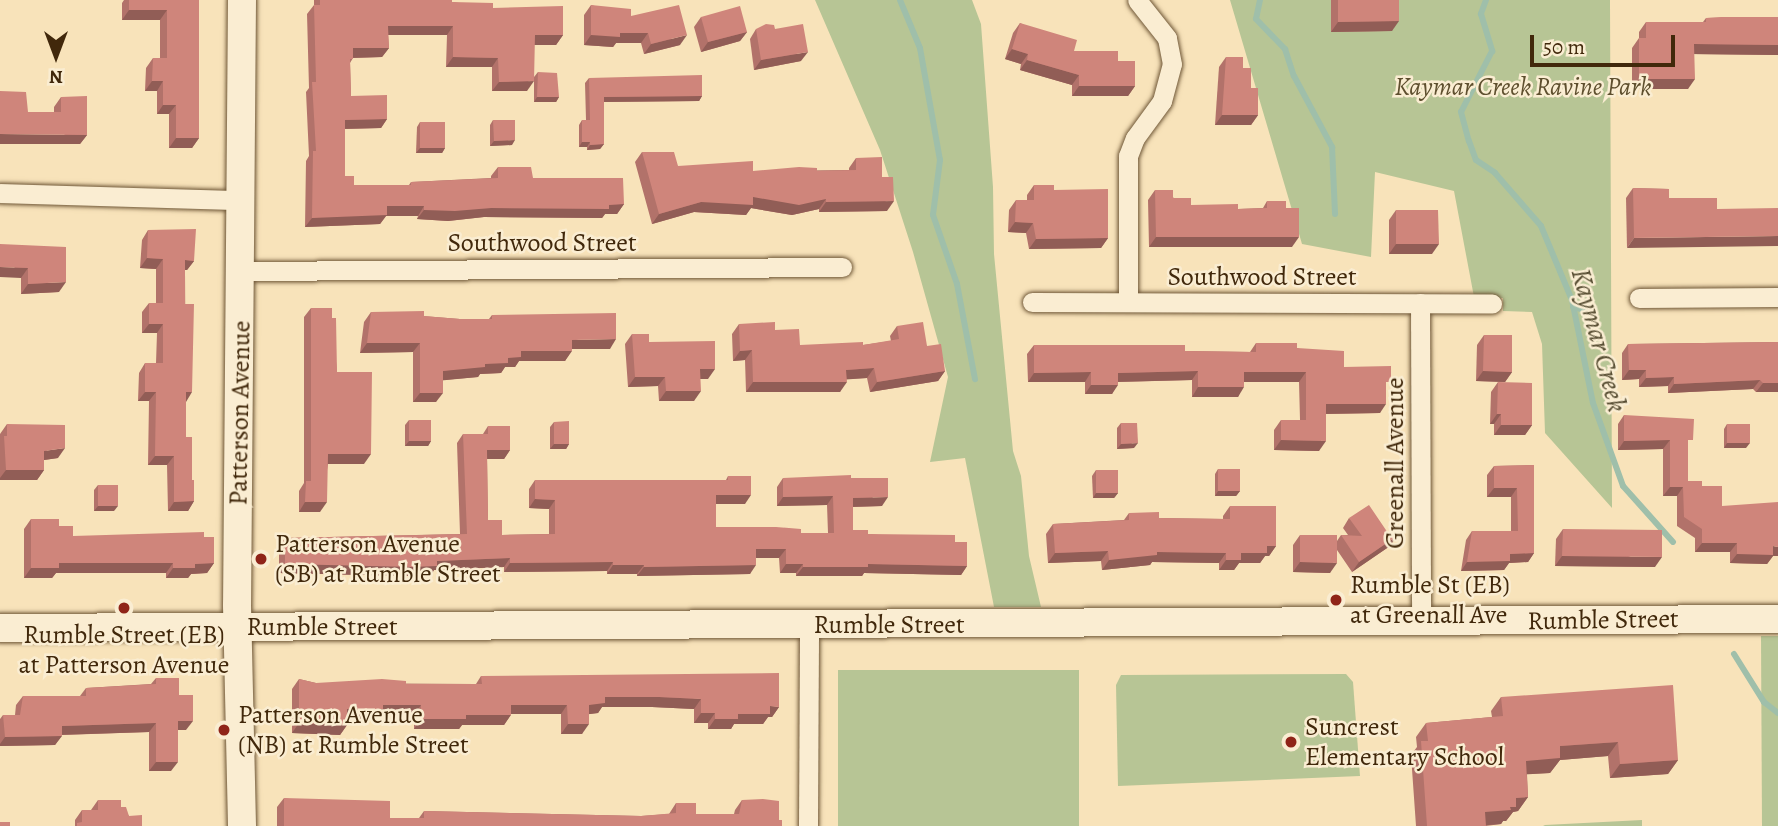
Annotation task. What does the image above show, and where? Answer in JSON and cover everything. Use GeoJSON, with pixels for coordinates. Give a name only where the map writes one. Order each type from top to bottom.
{"type":"FeatureCollection","features":[{"type":"Feature","properties":{"kind":"street","name":"Patterson Avenue"},"geometry":{"type":"LineString","coordinates":[[242,0],[237,628],[242,826]]}},
{"type":"Feature","properties":{"kind":"street"},"geometry":{"type":"LineString","coordinates":[[1128,302],[1128,156],[1135,138],[1162,101],[1172,64],[1167,38],[1137,0]]}},
{"type":"Feature","properties":{"kind":"street"},"geometry":{"type":"LineString","coordinates":[[0,193],[241,200]]}},
{"type":"Feature","properties":{"kind":"street","name":"Southwood Street"},"geometry":{"type":"LineString","coordinates":[[241,271],[842,267]]}},
{"type":"Feature","properties":{"kind":"street"},"geometry":{"type":"LineString","coordinates":[[1639,298],[1778,297]]}},
{"type":"Feature","properties":{"kind":"street","name":"Southwood Street"},"geometry":{"type":"LineString","coordinates":[[1032,302],[1492,304]]}},
{"type":"Feature","properties":{"kind":"street","name":"Greenall Avenue"},"geometry":{"type":"LineString","coordinates":[[1420,303],[1421,621]]}},
{"type":"Feature","properties":{"kind":"street","name":"Rumble Street"},"geometry":{"type":"LineString","coordinates":[[0,628],[1778,619]]}},
{"type":"Feature","properties":{"kind":"street"},"geometry":{"type":"LineString","coordinates":[[808,625],[808,826]]}},
{"type":"Feature","properties":{"kind":"green space"},"geometry":{"type":"Polygon","coordinates":[[[815,0],[972,0],[981,24],[993,187],[994,254],[1013,451],[1021,476],[1029,556],[1041,607],[994,607],[965,458],[930,462],[948,377],[913,252],[880,150],[815,0]]]}},
{"type":"Feature","properties":{"kind":"green space","name":"Kaymar Creek Ravine Park"},"geometry":{"type":"Polygon","coordinates":[[[1230,0],[1610,0],[1612,508],[1545,433],[1542,344],[1532,312],[1503,311],[1503,298],[1474,297],[1454,191],[1375,172],[1371,257],[1302,244],[1230,0]]]}},
{"type":"Feature","properties":{"kind":"green space"},"geometry":{"type":"Polygon","coordinates":[[[1761,636],[1778,636],[1778,826],[1762,826],[1761,636]]]}},
{"type":"Feature","properties":{"kind":"green space"},"geometry":{"type":"Polygon","coordinates":[[[838,670],[1079,670],[1079,826],[838,826],[838,670]]]}},
{"type":"Feature","properties":{"kind":"green space"},"geometry":{"type":"Polygon","coordinates":[[[1346,674],[1353,682],[1360,776],[1118,786],[1116,685],[1121,675],[1346,674]]]}},
{"type":"Feature","properties":{"kind":"green space"},"geometry":{"type":"Polygon","coordinates":[[[1642,820],[1642,826],[1543,826],[1545,825],[1642,820]]]}},
{"type":"Feature","properties":{"kind":"building"},"geometry":{"type":"Polygon","coordinates":[[[129,0],[199,0],[199,138],[176,138],[176,105],[163,105],[163,81],[152,81],[153,58],[167,58],[167,10],[129,10],[129,0]]]}},
{"type":"Feature","properties":{"kind":"building"},"geometry":{"type":"Polygon","coordinates":[[[320,0],[452,0],[493,3],[493,8],[563,6],[563,35],[535,35],[534,81],[499,82],[498,58],[453,57],[453,26],[388,26],[389,48],[353,48],[353,59],[350,59],[351,96],[387,95],[387,119],[345,120],[345,176],[354,176],[354,185],[411,185],[411,182],[498,178],[498,167],[531,167],[533,178],[623,178],[624,204],[609,205],[609,209],[491,208],[455,211],[424,210],[424,206],[387,206],[387,215],[312,218],[313,151],[316,151],[312,82],[316,82],[314,5],[320,5],[320,0]]]}},
{"type":"Feature","properties":{"kind":"building"},"geometry":{"type":"Polygon","coordinates":[[[1338,0],[1399,0],[1399,21],[1338,22],[1338,0]]]}},
{"type":"Feature","properties":{"kind":"building"},"geometry":{"type":"Polygon","coordinates":[[[591,5],[631,9],[631,16],[679,5],[687,35],[651,44],[648,33],[620,33],[620,37],[591,35],[591,5]]]}},
{"type":"Feature","properties":{"kind":"building"},"geometry":{"type":"Polygon","coordinates":[[[740,6],[747,32],[708,42],[701,17],[740,6]]]}},
{"type":"Feature","properties":{"kind":"building"},"geometry":{"type":"Polygon","coordinates":[[[1778,17],[1778,45],[1694,44],[1695,79],[1639,79],[1639,38],[1646,38],[1646,22],[1706,22],[1706,18],[1778,17]]]}},
{"type":"Feature","properties":{"kind":"building"},"geometry":{"type":"Polygon","coordinates":[[[1020,23],[1077,40],[1074,51],[1118,51],[1118,61],[1135,61],[1135,86],[1079,86],[1079,75],[1027,60],[1028,54],[1012,49],[1020,23]]]}},
{"type":"Feature","properties":{"kind":"building"},"geometry":{"type":"Polygon","coordinates":[[[766,24],[774,25],[775,29],[803,24],[808,52],[761,60],[756,29],[766,24]]]}},
{"type":"Feature","properties":{"kind":"building"},"geometry":{"type":"Polygon","coordinates":[[[1226,57],[1243,57],[1243,68],[1251,68],[1251,88],[1258,88],[1258,115],[1222,115],[1226,57]]]}},
{"type":"Feature","properties":{"kind":"building"},"geometry":{"type":"Polygon","coordinates":[[[538,72],[557,73],[559,97],[537,97],[538,72]]]}},
{"type":"Feature","properties":{"kind":"building"},"geometry":{"type":"Polygon","coordinates":[[[702,75],[702,96],[604,97],[604,144],[590,145],[590,142],[582,142],[582,120],[590,120],[589,78],[702,75]]]}},
{"type":"Feature","properties":{"kind":"building"},"geometry":{"type":"Polygon","coordinates":[[[0,91],[26,92],[28,112],[61,112],[61,97],[87,96],[87,135],[0,134],[0,91]]]}},
{"type":"Feature","properties":{"kind":"building"},"geometry":{"type":"Polygon","coordinates":[[[493,120],[515,120],[515,140],[494,141],[493,120]]]}},
{"type":"Feature","properties":{"kind":"building"},"geometry":{"type":"Polygon","coordinates":[[[420,122],[445,122],[445,148],[420,148],[420,122]]]}},
{"type":"Feature","properties":{"kind":"building"},"geometry":{"type":"Polygon","coordinates":[[[642,152],[674,152],[678,166],[753,161],[753,171],[799,167],[817,168],[817,171],[856,170],[856,158],[882,157],[882,177],[893,177],[894,201],[826,202],[826,199],[799,205],[753,197],[753,205],[701,202],[659,214],[642,152]]]}},
{"type":"Feature","properties":{"kind":"building"},"geometry":{"type":"Polygon","coordinates":[[[1034,185],[1054,185],[1054,190],[1108,189],[1108,238],[1036,239],[1033,223],[1015,222],[1016,200],[1034,200],[1034,185]]]}},
{"type":"Feature","properties":{"kind":"building"},"geometry":{"type":"Polygon","coordinates":[[[1633,188],[1669,189],[1669,198],[1717,198],[1717,209],[1778,208],[1778,236],[1634,238],[1633,188]]]}},
{"type":"Feature","properties":{"kind":"building"},"geometry":{"type":"Polygon","coordinates":[[[1155,190],[1173,190],[1173,198],[1191,198],[1191,205],[1238,204],[1238,209],[1267,208],[1267,201],[1286,201],[1286,208],[1299,208],[1299,237],[1156,237],[1155,190]]]}},
{"type":"Feature","properties":{"kind":"building"},"geometry":{"type":"Polygon","coordinates":[[[1396,210],[1438,210],[1439,244],[1396,244],[1396,210]]]}},
{"type":"Feature","properties":{"kind":"building"},"geometry":{"type":"Polygon","coordinates":[[[196,229],[194,261],[185,260],[185,304],[194,304],[192,392],[186,392],[186,437],[192,437],[194,501],[174,502],[174,456],[155,456],[156,392],[145,392],[145,363],[163,363],[163,324],[149,324],[149,303],[163,303],[163,259],[147,258],[148,230],[196,229]]]}},
{"type":"Feature","properties":{"kind":"building"},"geometry":{"type":"Polygon","coordinates":[[[0,244],[66,247],[66,282],[28,284],[28,268],[0,267],[0,244]]]}},
{"type":"Feature","properties":{"kind":"building"},"geometry":{"type":"Polygon","coordinates":[[[311,308],[332,308],[332,318],[336,318],[337,372],[372,372],[371,454],[328,454],[327,502],[305,502],[306,481],[311,481],[311,308]]]}},
{"type":"Feature","properties":{"kind":"building"},"geometry":{"type":"Polygon","coordinates":[[[424,311],[424,316],[460,319],[492,319],[492,315],[616,313],[616,339],[572,340],[572,351],[521,351],[521,357],[508,358],[508,363],[443,371],[443,393],[420,393],[420,343],[367,343],[371,312],[424,311]]]}},
{"type":"Feature","properties":{"kind":"building"},"geometry":{"type":"Polygon","coordinates":[[[775,322],[775,330],[799,329],[800,345],[863,342],[863,345],[899,339],[897,326],[923,322],[927,346],[941,344],[945,371],[877,382],[874,368],[846,370],[847,382],[753,382],[752,350],[740,351],[739,324],[775,322]]]}},
{"type":"Feature","properties":{"kind":"building"},"geometry":{"type":"Polygon","coordinates":[[[632,334],[649,334],[649,342],[715,341],[715,369],[700,369],[701,391],[666,391],[665,377],[635,377],[632,334]]]}},
{"type":"Feature","properties":{"kind":"building"},"geometry":{"type":"Polygon","coordinates":[[[1484,335],[1512,335],[1512,372],[1483,371],[1484,335]]]}},
{"type":"Feature","properties":{"kind":"building"},"geometry":{"type":"Polygon","coordinates":[[[1778,342],[1778,383],[1763,383],[1760,380],[1674,384],[1674,377],[1646,378],[1646,370],[1629,370],[1628,344],[1778,342]]]}},
{"type":"Feature","properties":{"kind":"building"},"geometry":{"type":"Polygon","coordinates":[[[1256,343],[1297,343],[1297,348],[1344,351],[1344,367],[1391,366],[1391,382],[1386,382],[1386,404],[1326,404],[1326,441],[1281,440],[1281,420],[1306,420],[1306,372],[1244,372],[1244,387],[1198,387],[1198,371],[1118,373],[1118,385],[1091,385],[1091,372],[1034,373],[1034,345],[1185,345],[1185,351],[1256,352],[1256,343]]]}},
{"type":"Feature","properties":{"kind":"building"},"geometry":{"type":"Polygon","coordinates":[[[1498,382],[1532,383],[1532,425],[1501,425],[1501,414],[1497,414],[1498,382]]]}},
{"type":"Feature","properties":{"kind":"building"},"geometry":{"type":"Polygon","coordinates":[[[1624,415],[1694,419],[1693,440],[1688,440],[1688,481],[1702,481],[1702,486],[1722,486],[1722,506],[1778,502],[1778,547],[1773,546],[1773,555],[1737,554],[1737,543],[1702,543],[1702,529],[1684,517],[1683,487],[1670,487],[1670,440],[1624,441],[1624,415]]]}},
{"type":"Feature","properties":{"kind":"building"},"geometry":{"type":"Polygon","coordinates":[[[409,420],[431,420],[431,441],[409,441],[409,420]]]}},
{"type":"Feature","properties":{"kind":"building"},"geometry":{"type":"Polygon","coordinates":[[[569,421],[569,444],[554,444],[554,422],[569,421]]]}},
{"type":"Feature","properties":{"kind":"building"},"geometry":{"type":"Polygon","coordinates":[[[1121,423],[1137,423],[1138,443],[1121,444],[1121,423]]]}},
{"type":"Feature","properties":{"kind":"building"},"geometry":{"type":"Polygon","coordinates":[[[7,424],[65,425],[65,448],[44,451],[44,470],[6,470],[4,436],[7,436],[7,424]]]}},
{"type":"Feature","properties":{"kind":"building"},"geometry":{"type":"Polygon","coordinates":[[[1727,424],[1750,424],[1750,443],[1727,443],[1727,424]]]}},
{"type":"Feature","properties":{"kind":"building"},"geometry":{"type":"Polygon","coordinates":[[[488,426],[510,426],[510,450],[487,450],[488,520],[502,520],[502,535],[555,534],[555,500],[535,499],[535,480],[728,480],[728,476],[751,476],[751,495],[716,495],[716,527],[776,527],[801,529],[801,533],[834,533],[833,496],[783,497],[783,478],[851,475],[851,478],[888,478],[888,497],[853,498],[853,530],[868,530],[868,534],[955,535],[955,542],[967,542],[967,566],[868,564],[868,567],[803,567],[803,564],[786,564],[786,549],[756,549],[756,565],[644,567],[613,565],[613,562],[510,563],[510,558],[437,561],[437,566],[412,567],[285,564],[285,538],[467,534],[463,434],[488,434],[488,426]]]}},
{"type":"Feature","properties":{"kind":"building"},"geometry":{"type":"Polygon","coordinates":[[[1534,465],[1534,553],[1510,554],[1510,561],[1467,562],[1472,531],[1518,531],[1517,488],[1494,488],[1494,466],[1534,465]]]}},
{"type":"Feature","properties":{"kind":"building"},"geometry":{"type":"Polygon","coordinates":[[[1218,469],[1240,469],[1240,491],[1218,491],[1218,469]]]}},
{"type":"Feature","properties":{"kind":"building"},"geometry":{"type":"Polygon","coordinates":[[[1096,470],[1118,470],[1118,493],[1096,493],[1096,470]]]}},
{"type":"Feature","properties":{"kind":"building"},"geometry":{"type":"Polygon","coordinates":[[[98,485],[118,485],[118,506],[98,506],[98,485]]]}},
{"type":"Feature","properties":{"kind":"building"},"geometry":{"type":"Polygon","coordinates":[[[1369,505],[1390,536],[1397,536],[1359,562],[1341,535],[1362,536],[1349,518],[1369,505]]]}},
{"type":"Feature","properties":{"kind":"building"},"geometry":{"type":"Polygon","coordinates":[[[1230,506],[1276,506],[1276,546],[1267,546],[1267,553],[1241,553],[1241,560],[1226,560],[1226,553],[1157,552],[1157,555],[1109,560],[1108,551],[1055,553],[1053,524],[1129,520],[1129,513],[1159,512],[1159,518],[1230,519],[1230,506]]]}},
{"type":"Feature","properties":{"kind":"building"},"geometry":{"type":"Polygon","coordinates":[[[31,519],[59,519],[59,526],[73,526],[73,536],[204,532],[204,537],[214,537],[214,563],[195,564],[195,568],[173,568],[173,563],[59,563],[59,568],[31,568],[31,519]]]}},
{"type":"Feature","properties":{"kind":"building"},"geometry":{"type":"Polygon","coordinates":[[[1563,529],[1662,530],[1662,557],[1562,556],[1563,529]]]}},
{"type":"Feature","properties":{"kind":"building"},"geometry":{"type":"Polygon","coordinates":[[[1300,535],[1337,535],[1337,563],[1300,562],[1300,535]]]}},
{"type":"Feature","properties":{"kind":"building"},"geometry":{"type":"Polygon","coordinates":[[[779,673],[779,707],[770,706],[770,714],[738,714],[738,719],[715,719],[715,713],[701,713],[701,699],[605,697],[605,703],[589,705],[589,724],[568,724],[567,705],[511,705],[511,715],[421,719],[421,705],[383,705],[383,709],[347,709],[347,725],[299,723],[299,679],[316,683],[382,679],[406,681],[406,684],[482,684],[481,676],[779,673]]]}},
{"type":"Feature","properties":{"kind":"building"},"geometry":{"type":"Polygon","coordinates":[[[156,678],[179,678],[179,695],[193,695],[193,721],[178,721],[178,762],[156,762],[156,723],[62,726],[62,736],[5,737],[3,715],[20,715],[23,696],[86,696],[86,688],[156,684],[156,678]]]}},
{"type":"Feature","properties":{"kind":"building"},"geometry":{"type":"Polygon","coordinates":[[[1673,685],[1678,760],[1620,764],[1618,742],[1560,746],[1560,758],[1526,761],[1528,797],[1516,798],[1516,807],[1510,807],[1511,810],[1485,812],[1486,826],[1427,826],[1421,741],[1428,741],[1426,723],[1503,716],[1501,697],[1673,685]]]}},
{"type":"Feature","properties":{"kind":"building"},"geometry":{"type":"Polygon","coordinates":[[[284,798],[390,801],[390,818],[424,818],[424,811],[641,816],[676,813],[676,803],[696,803],[696,814],[739,814],[742,800],[763,799],[779,801],[779,820],[782,820],[782,826],[284,826],[284,798]]]}},
{"type":"Feature","properties":{"kind":"building"},"geometry":{"type":"Polygon","coordinates":[[[98,800],[121,800],[121,807],[126,807],[129,816],[142,815],[142,826],[77,826],[77,823],[82,822],[82,810],[98,810],[98,800]]]}},
{"type":"Feature","properties":{"kind":"building"},"geometry":{"type":"Polygon","coordinates":[[[0,822],[10,822],[10,826],[0,826],[0,822]]]}},
{"type":"Feature","properties":{"kind":"waterway"},"geometry":{"type":"LineString","coordinates":[[900,0],[920,48],[940,160],[933,215],[957,284],[975,379]]}},
{"type":"Feature","properties":{"kind":"waterway"},"geometry":{"type":"LineString","coordinates":[[1260,0],[1256,19],[1285,49],[1294,76],[1332,147],[1335,214]]}},
{"type":"Feature","properties":{"kind":"waterway","name":"Kaymar Creek"},"geometry":{"type":"LineString","coordinates":[[1486,0],[1481,14],[1492,51],[1461,112],[1469,141],[1476,160],[1495,173],[1541,226],[1572,300],[1593,403],[1623,486],[1673,542]]}},
{"type":"Feature","properties":{"kind":"waterway"},"geometry":{"type":"LineString","coordinates":[[1573,307],[1589,311]]}},
{"type":"Feature","properties":{"kind":"waterway","name":"Kaymar Creek"},"geometry":{"type":"LineString","coordinates":[[1734,654],[1764,702],[1778,713]]}},
{"type":"Feature","properties":{"kind":"place","name":"Patterson Avenue (SB) at Rumble Street"},"geometry":{"type":"Point","coordinates":[261,559]}},
{"type":"Feature","properties":{"kind":"place","name":"Rumble St (EB) at Greenall Ave"},"geometry":{"type":"Point","coordinates":[1336,600]}},
{"type":"Feature","properties":{"kind":"place","name":"Rumble Street (EB) at Patterson Avenue"},"geometry":{"type":"Point","coordinates":[124,608]}},
{"type":"Feature","properties":{"kind":"place","name":"Patterson Avenue (NB) at Rumble Street"},"geometry":{"type":"Point","coordinates":[224,730]}},
{"type":"Feature","properties":{"kind":"place","name":"Suncrest Elementary School"},"geometry":{"type":"Point","coordinates":[1291,742]}}]}
